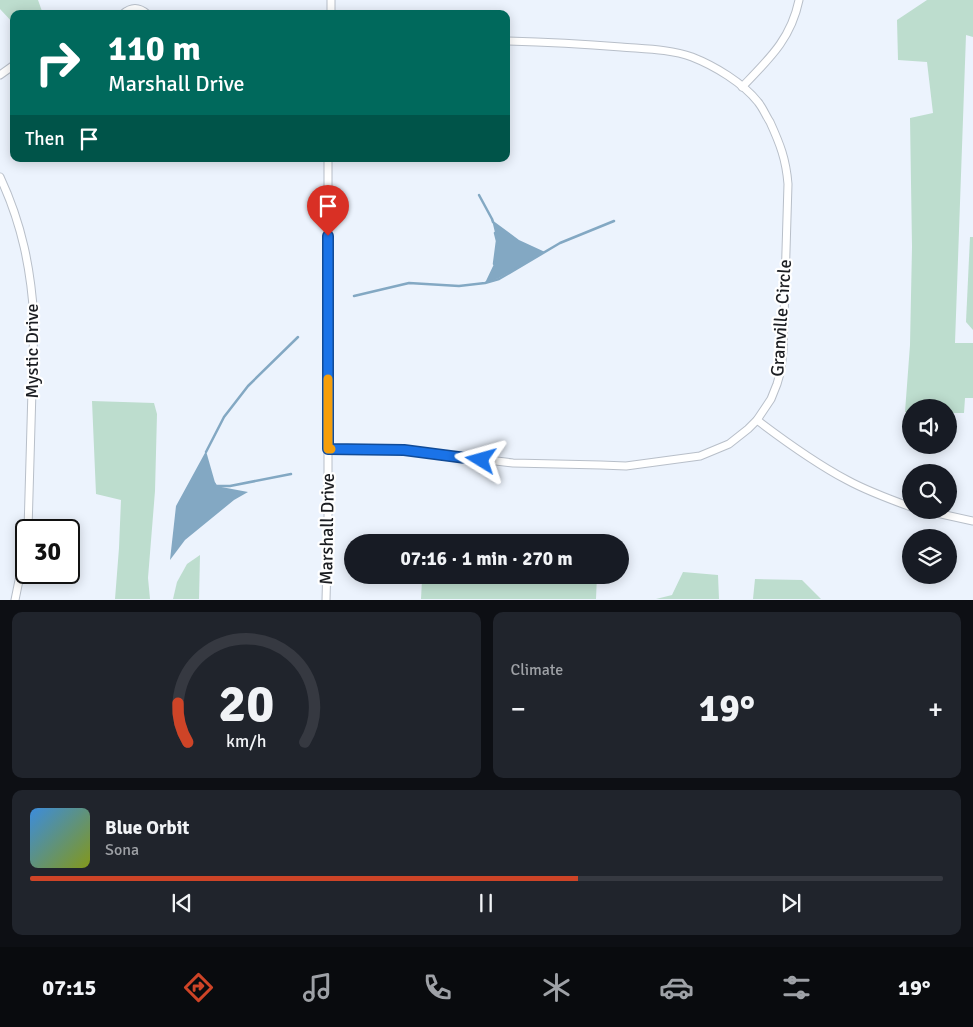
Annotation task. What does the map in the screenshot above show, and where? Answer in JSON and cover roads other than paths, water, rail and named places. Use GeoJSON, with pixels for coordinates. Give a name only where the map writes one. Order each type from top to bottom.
{"type":"FeatureCollection","features":[{"type":"Feature","properties":{"kind":"street"},"geometry":{"type":"LineString","coordinates":[[742,87],[781,44],[789,30],[799,0]]}},
{"type":"Feature","properties":{"kind":"street"},"geometry":{"type":"LineString","coordinates":[[129,10],[142,10]]}},
{"type":"Feature","properties":{"kind":"street","name":"Granville Circle"},"geometry":{"type":"LineString","coordinates":[[328,449],[404,450],[513,463],[626,466],[700,456],[729,444],[748,429],[771,399],[781,370],[783,351],[788,184],[783,153],[759,104],[742,87],[707,63],[676,53],[580,44],[510,41]]}},
{"type":"Feature","properties":{"kind":"street","name":"Marshall Drive"},"geometry":{"type":"LineString","coordinates":[[326,600],[328,561],[328,162]]}},
{"type":"Feature","properties":{"kind":"street","name":"Mystic Drive"},"geometry":{"type":"LineString","coordinates":[[0,176],[25,248],[33,302],[28,519]]}},
{"type":"Feature","properties":{"kind":"street"},"geometry":{"type":"LineString","coordinates":[[756,420],[802,453],[849,481],[902,503]]}},
{"type":"Feature","properties":{"kind":"street"},"geometry":{"type":"LineString","coordinates":[[957,518],[973,520]]}},
{"type":"Feature","properties":{"kind":"street"},"geometry":{"type":"LineString","coordinates":[[16,600],[19,584]]}},
{"type":"Feature","properties":{"kind":"water"},"geometry":{"type":"Polygon","coordinates":[[[492,220],[519,240],[545,252],[499,278],[485,283],[494,264],[497,241],[492,220]]]}},
{"type":"Feature","properties":{"kind":"water"},"geometry":{"type":"Polygon","coordinates":[[[206,451],[216,486],[248,492],[234,500],[185,540],[170,560],[176,506],[206,451]]]}},
{"type":"Feature","properties":{"kind":"waterway"},"geometry":{"type":"LineString","coordinates":[[479,195],[493,222]]}},
{"type":"Feature","properties":{"kind":"waterway"},"geometry":{"type":"LineString","coordinates":[[354,296],[409,283],[459,286],[485,283],[499,279],[560,243],[614,221]]}},
{"type":"Feature","properties":{"kind":"waterway"},"geometry":{"type":"LineString","coordinates":[[494,264],[497,241],[495,233]]}},
{"type":"Feature","properties":{"kind":"waterway"},"geometry":{"type":"LineString","coordinates":[[206,452],[224,417],[248,386],[298,337]]}},
{"type":"Feature","properties":{"kind":"waterway"},"geometry":{"type":"LineString","coordinates":[[214,483],[216,486],[230,486],[291,474]]}}]}
